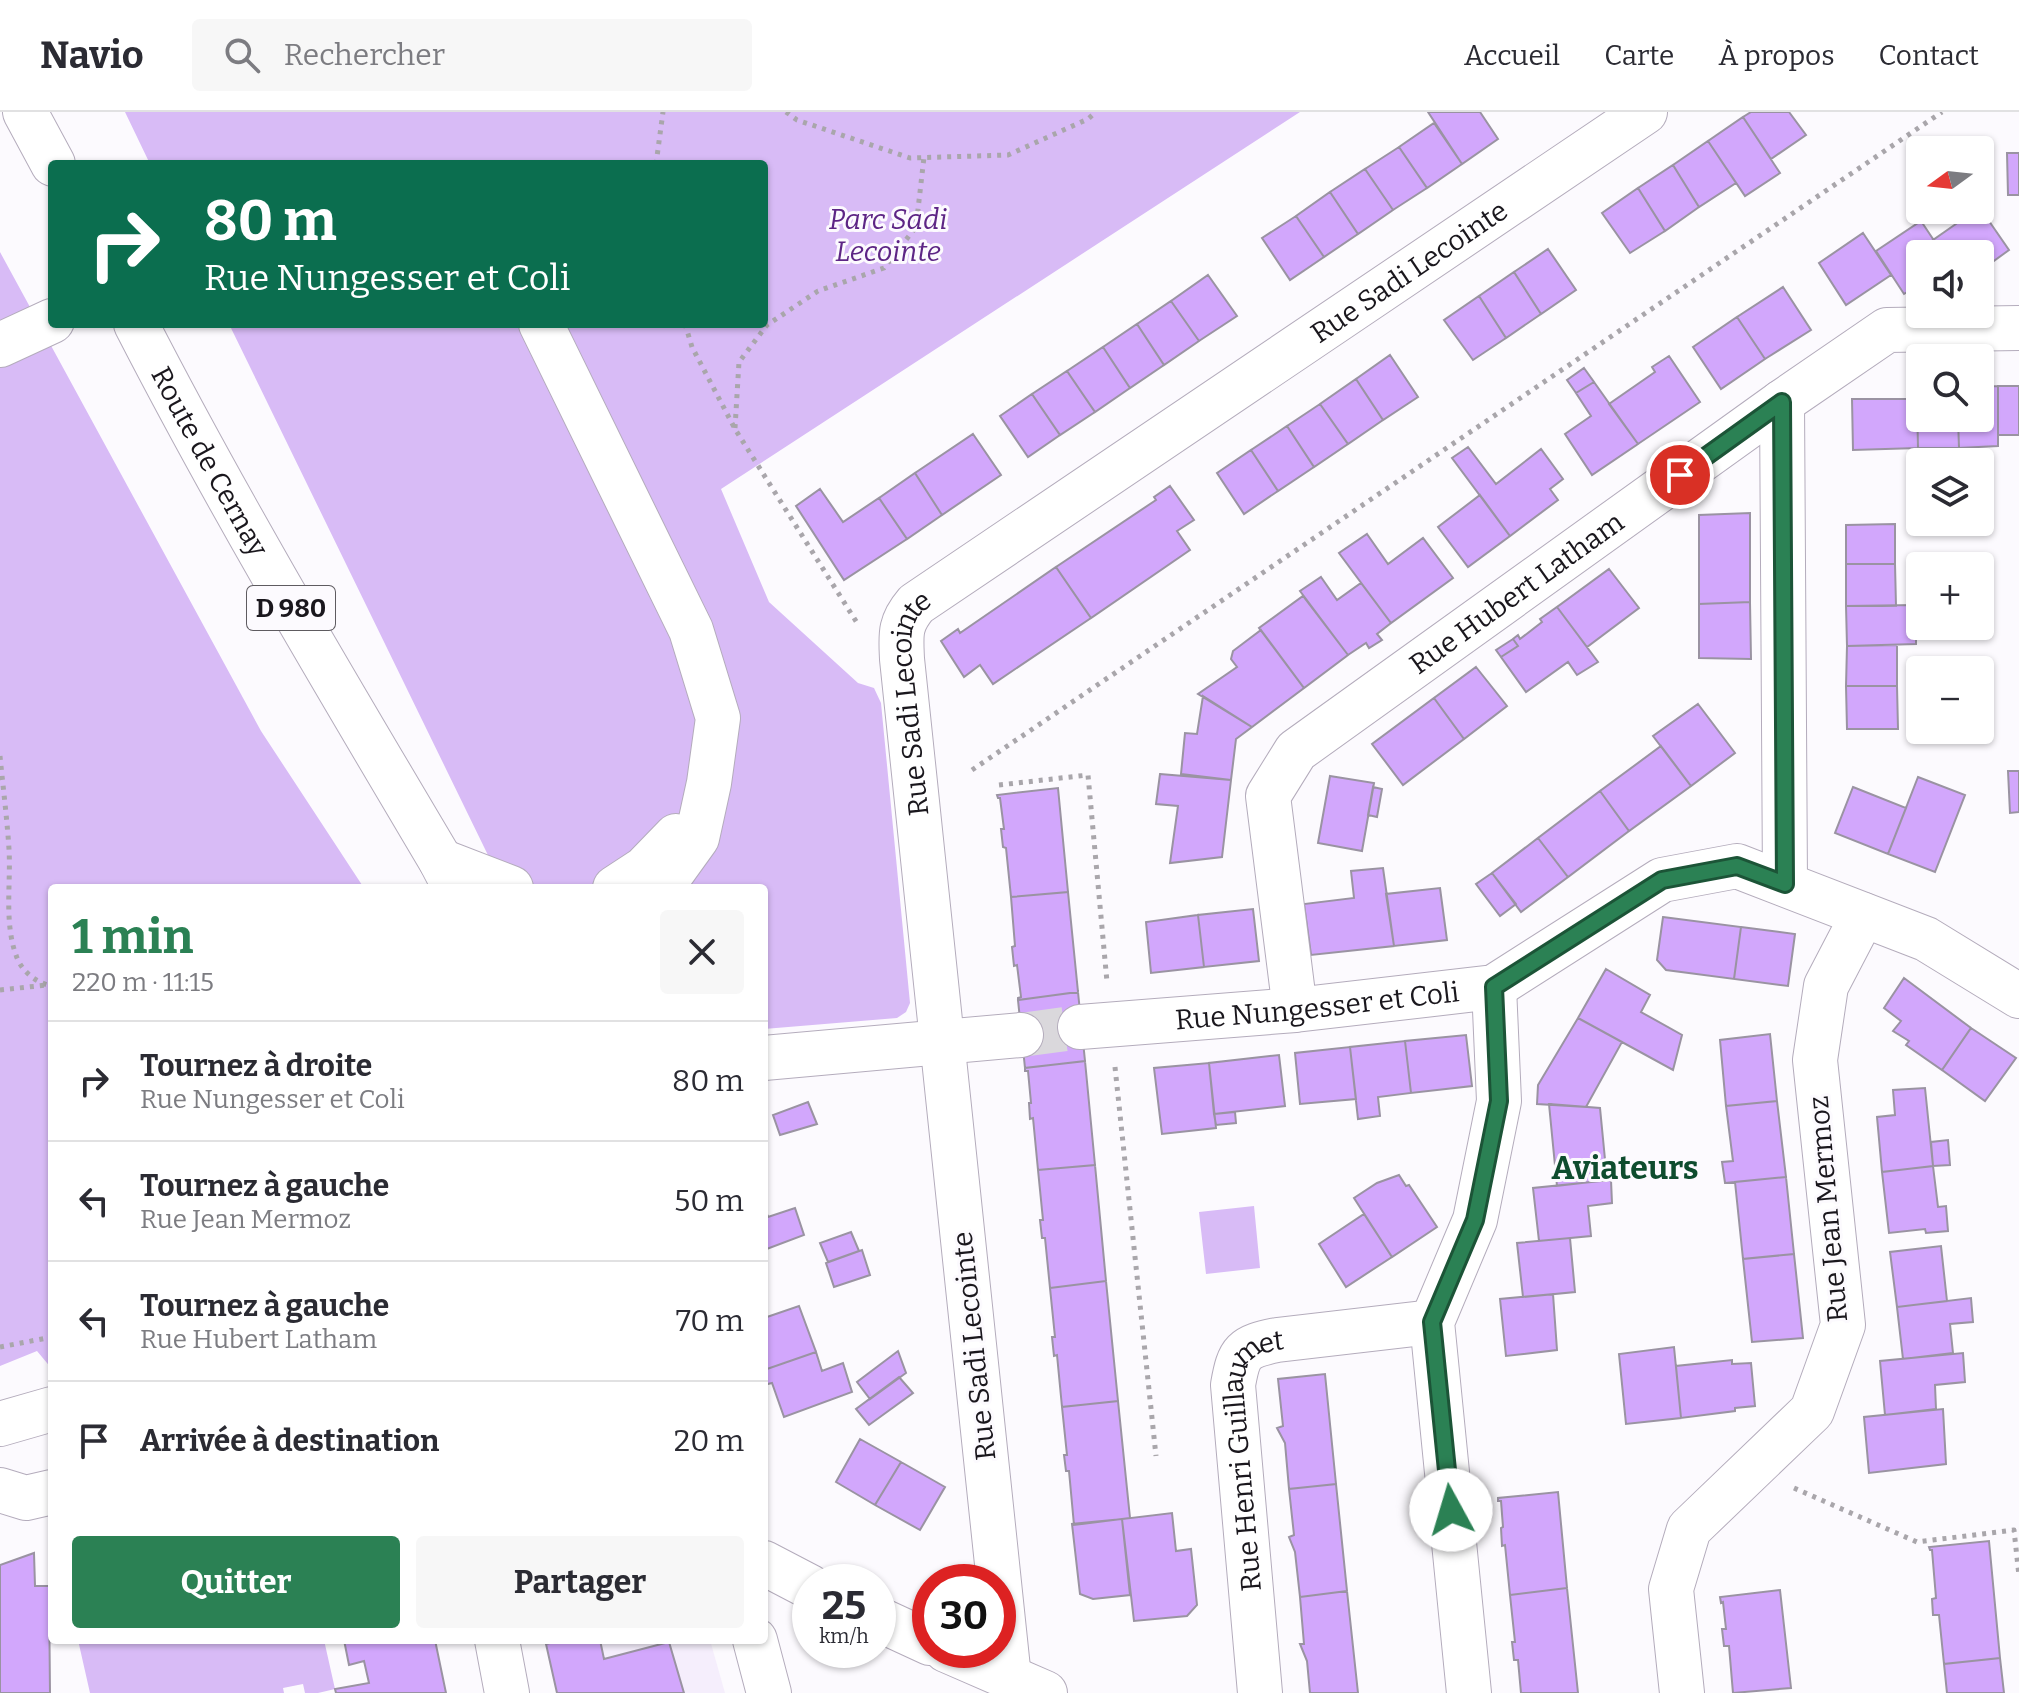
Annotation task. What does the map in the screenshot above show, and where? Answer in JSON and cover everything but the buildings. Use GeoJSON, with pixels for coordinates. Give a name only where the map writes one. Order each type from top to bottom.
{"type":"FeatureCollection","features":[{"type":"Feature","properties":{"kind":"street"},"geometry":{"type":"LineString","coordinates":[[25,112],[51,160]]}},
{"type":"Feature","properties":{"kind":"street","name":"Rue Sadi Lecointe"},"geometry":{"type":"LineString","coordinates":[[1027,1686],[941,1041],[901,646],[906,616],[916,604],[1645,112]]}},
{"type":"Feature","properties":{"kind":"street"},"geometry":{"type":"LineString","coordinates":[[0,345],[48,323]]}},
{"type":"Feature","properties":{"kind":"street","name":"Route de Cernay"},"geometry":{"type":"LineString","coordinates":[[138,328],[180,411],[299,623],[448,874]]}},
{"type":"Feature","properties":{"kind":"street"},"geometry":{"type":"LineString","coordinates":[[543,328],[691,630],[718,718],[697,838],[664,884]]}},
{"type":"Feature","properties":{"kind":"street","name":"Rue Hubert Latham"},"geometry":{"type":"LineString","coordinates":[[1295,1010],[1268,796],[1296,751],[1887,330],[2019,328]]}},
{"type":"Feature","properties":{"kind":"street"},"geometry":{"type":"LineString","coordinates":[[1782,402],[1785,884]]}},
{"type":"Feature","properties":{"kind":"street"},"geometry":{"type":"LineString","coordinates":[[621,884],[644,869],[674,839],[709,783]]}},
{"type":"Feature","properties":{"kind":"street","name":"Rue Nungesser et Coli"},"geometry":{"type":"LineString","coordinates":[[1096,1026],[1295,1010],[1494,987],[1662,880],[1737,866],[1926,939],[2019,996]]}},
{"type":"Feature","properties":{"kind":"street"},"geometry":{"type":"LineString","coordinates":[[448,874],[493,884]]}},
{"type":"Feature","properties":{"kind":"street","name":"Rue Jean Mermoz"},"geometry":{"type":"LineString","coordinates":[[1682,1693],[1671,1589],[1689,1529],[1812,1411],[1843,1325],[1815,1060],[1826,986],[1863,915]]}},
{"type":"Feature","properties":{"kind":"street"},"geometry":{"type":"LineString","coordinates":[[1469,1693],[1432,1322],[1475,1220],[1499,1101],[1494,987]]}},
{"type":"Feature","properties":{"kind":"street"},"geometry":{"type":"LineString","coordinates":[[768,1058],[1021,1035]]}},
{"type":"Feature","properties":{"kind":"street","name":"Rue Henri Guillaumet"},"geometry":{"type":"LineString","coordinates":[[1260,1693],[1233,1385],[1237,1361],[1252,1346],[1277,1340],[1432,1322]]}},
{"type":"Feature","properties":{"kind":"street"},"geometry":{"type":"LineString","coordinates":[[0,1424],[48,1410]]}},
{"type":"Feature","properties":{"kind":"street"},"geometry":{"type":"LineString","coordinates":[[0,1490],[26,1498],[48,1493]]}},
{"type":"Feature","properties":{"kind":"street"},"geometry":{"type":"LineString","coordinates":[[768,1565],[792,1578]]}},
{"type":"Feature","properties":{"kind":"street"},"geometry":{"type":"LineString","coordinates":[[498,1644],[507,1693]]}},
{"type":"Feature","properties":{"kind":"street"},"geometry":{"type":"LineString","coordinates":[[756,1644],[769,1693]]}},
{"type":"Feature","properties":{"kind":"street"},"geometry":{"type":"LineString","coordinates":[[986,1668],[1027,1686]]}},
{"type":"Feature","properties":{"kind":"path"},"geometry":{"type":"LineString","coordinates":[[657,160],[663,112]]}},
{"type":"Feature","properties":{"kind":"path"},"geometry":{"type":"LineString","coordinates":[[786,112],[797,120],[910,158],[1008,155],[1088,119],[1096,112]]}},
{"type":"Feature","properties":{"kind":"path"},"geometry":{"type":"LineString","coordinates":[[972,770],[1942,112]]}},
{"type":"Feature","properties":{"kind":"path"},"geometry":{"type":"LineString","coordinates":[[768,324],[818,291],[884,268],[916,227],[924,157]]}},
{"type":"Feature","properties":{"kind":"path"},"geometry":{"type":"LineString","coordinates":[[686,328],[692,347],[735,429],[864,636],[901,646]]}},
{"type":"Feature","properties":{"kind":"path"},"geometry":{"type":"LineString","coordinates":[[735,429],[739,362],[765,328]]}},
{"type":"Feature","properties":{"kind":"path"},"geometry":{"type":"LineString","coordinates":[[0,756],[9,851],[10,927],[16,957],[27,974],[48,985]]}},
{"type":"Feature","properties":{"kind":"path"},"geometry":{"type":"LineString","coordinates":[[999,785],[1088,775],[1096,1026],[1156,1456]]}},
{"type":"Feature","properties":{"kind":"path"},"geometry":{"type":"LineString","coordinates":[[0,990],[48,986]]}},
{"type":"Feature","properties":{"kind":"path"},"geometry":{"type":"LineString","coordinates":[[0,1347],[48,1338]]}},
{"type":"Feature","properties":{"kind":"path"},"geometry":{"type":"LineString","coordinates":[[1759,1460],[1789,1485],[1917,1542],[2014,1530],[2019,1576]]}},
{"type":"Feature","properties":{"kind":"shaded area"},"geometry":{"type":"Polygon","coordinates":[[[547,1644],[711,1644],[725,1693],[557,1693],[547,1644]]]}},
{"type":"Feature","properties":{"kind":"green space","name":"Parc Sadi Lecointe"},"geometry":{"type":"Polygon","coordinates":[[[125,112],[1300,112],[721,489],[769,602],[858,683],[874,688],[881,703],[910,1003],[906,1012],[897,1018],[768,1029],[768,884],[502,884],[231,328],[768,328],[768,160],[148,160],[125,112]]]}},
{"type":"Feature","properties":{"kind":"green space"},"geometry":{"type":"Polygon","coordinates":[[[0,252],[261,731],[361,884],[48,884],[48,1364],[37,1351],[0,1366],[0,252]]]}},
{"type":"Feature","properties":{"kind":"green space"},"geometry":{"type":"Polygon","coordinates":[[[1254,1206],[1260,1268],[1206,1274],[1199,1212],[1254,1206]]]}},
{"type":"Feature","properties":{"kind":"green space"},"geometry":{"type":"Polygon","coordinates":[[[79,1644],[325,1644],[335,1689],[305,1693],[303,1684],[283,1688],[284,1693],[90,1693],[79,1644]]]}},
{"type":"Feature","properties":{"kind":"tunnel"},"geometry":{"type":"LineString","coordinates":[[1021,1035],[1080,1027]]}},
{"type":"Feature","properties":{"kind":"district","name":"Aviateurs"},"geometry":{"type":"Point","coordinates":[1625,1168]}},
{"type":"Feature","properties":{"kind":"route"},"geometry":{"type":"LineString","coordinates":[[1451,1510],[1432,1322],[1475,1220],[1499,1101],[1494,987],[1662,880],[1737,866],[1785,884],[1782,402],[1680,475]]}}]}
